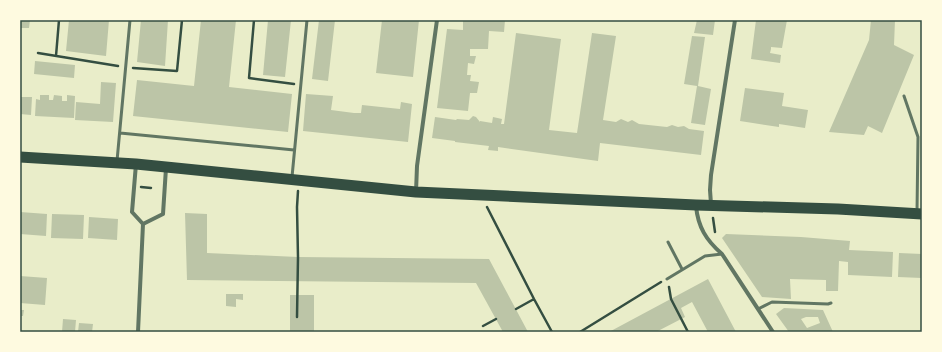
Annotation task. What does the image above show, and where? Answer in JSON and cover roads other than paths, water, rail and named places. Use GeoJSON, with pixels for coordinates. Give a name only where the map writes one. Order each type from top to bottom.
{"type":"FeatureCollection","features":[{"type":"Feature","properties":{"kind":"highway"},"geometry":{"type":"LineString","coordinates":[[20,157],[136,164],[416,192],[696,205],[919,213]]}},
{"type":"Feature","properties":{"kind":"street"},"geometry":{"type":"LineString","coordinates":[[416,192],[416,166],[437,20]]}},
{"type":"Feature","properties":{"kind":"street"},"geometry":{"type":"LineString","coordinates":[[712,205],[710,190],[711,175],[735,20]]}},
{"type":"Feature","properties":{"kind":"street"},"geometry":{"type":"LineString","coordinates":[[136,164],[132,212],[143,224],[138,332]]}},
{"type":"Feature","properties":{"kind":"street"},"geometry":{"type":"LineString","coordinates":[[143,224],[162,214],[166,168]]}},
{"type":"Feature","properties":{"kind":"street"},"geometry":{"type":"LineString","coordinates":[[696,205],[700,226],[712,245],[722,254],[773,332]]}},
{"type":"Feature","properties":{"kind":"lane"},"geometry":{"type":"LineString","coordinates":[[117,163],[130,20]]}},
{"type":"Feature","properties":{"kind":"lane"},"geometry":{"type":"LineString","coordinates":[[295,180],[294,150],[306,20]]}},
{"type":"Feature","properties":{"kind":"lane"},"geometry":{"type":"LineString","coordinates":[[904,96],[918,136],[919,213]]}},
{"type":"Feature","properties":{"kind":"lane"},"geometry":{"type":"LineString","coordinates":[[120,133],[294,150]]}},
{"type":"Feature","properties":{"kind":"lane"},"geometry":{"type":"LineString","coordinates":[[668,242],[682,269]]}},
{"type":"Feature","properties":{"kind":"lane"},"geometry":{"type":"LineString","coordinates":[[667,279],[705,256],[722,254]]}},
{"type":"Feature","properties":{"kind":"lane"},"geometry":{"type":"LineString","coordinates":[[758,309],[772,302],[831,303]]}}]}
